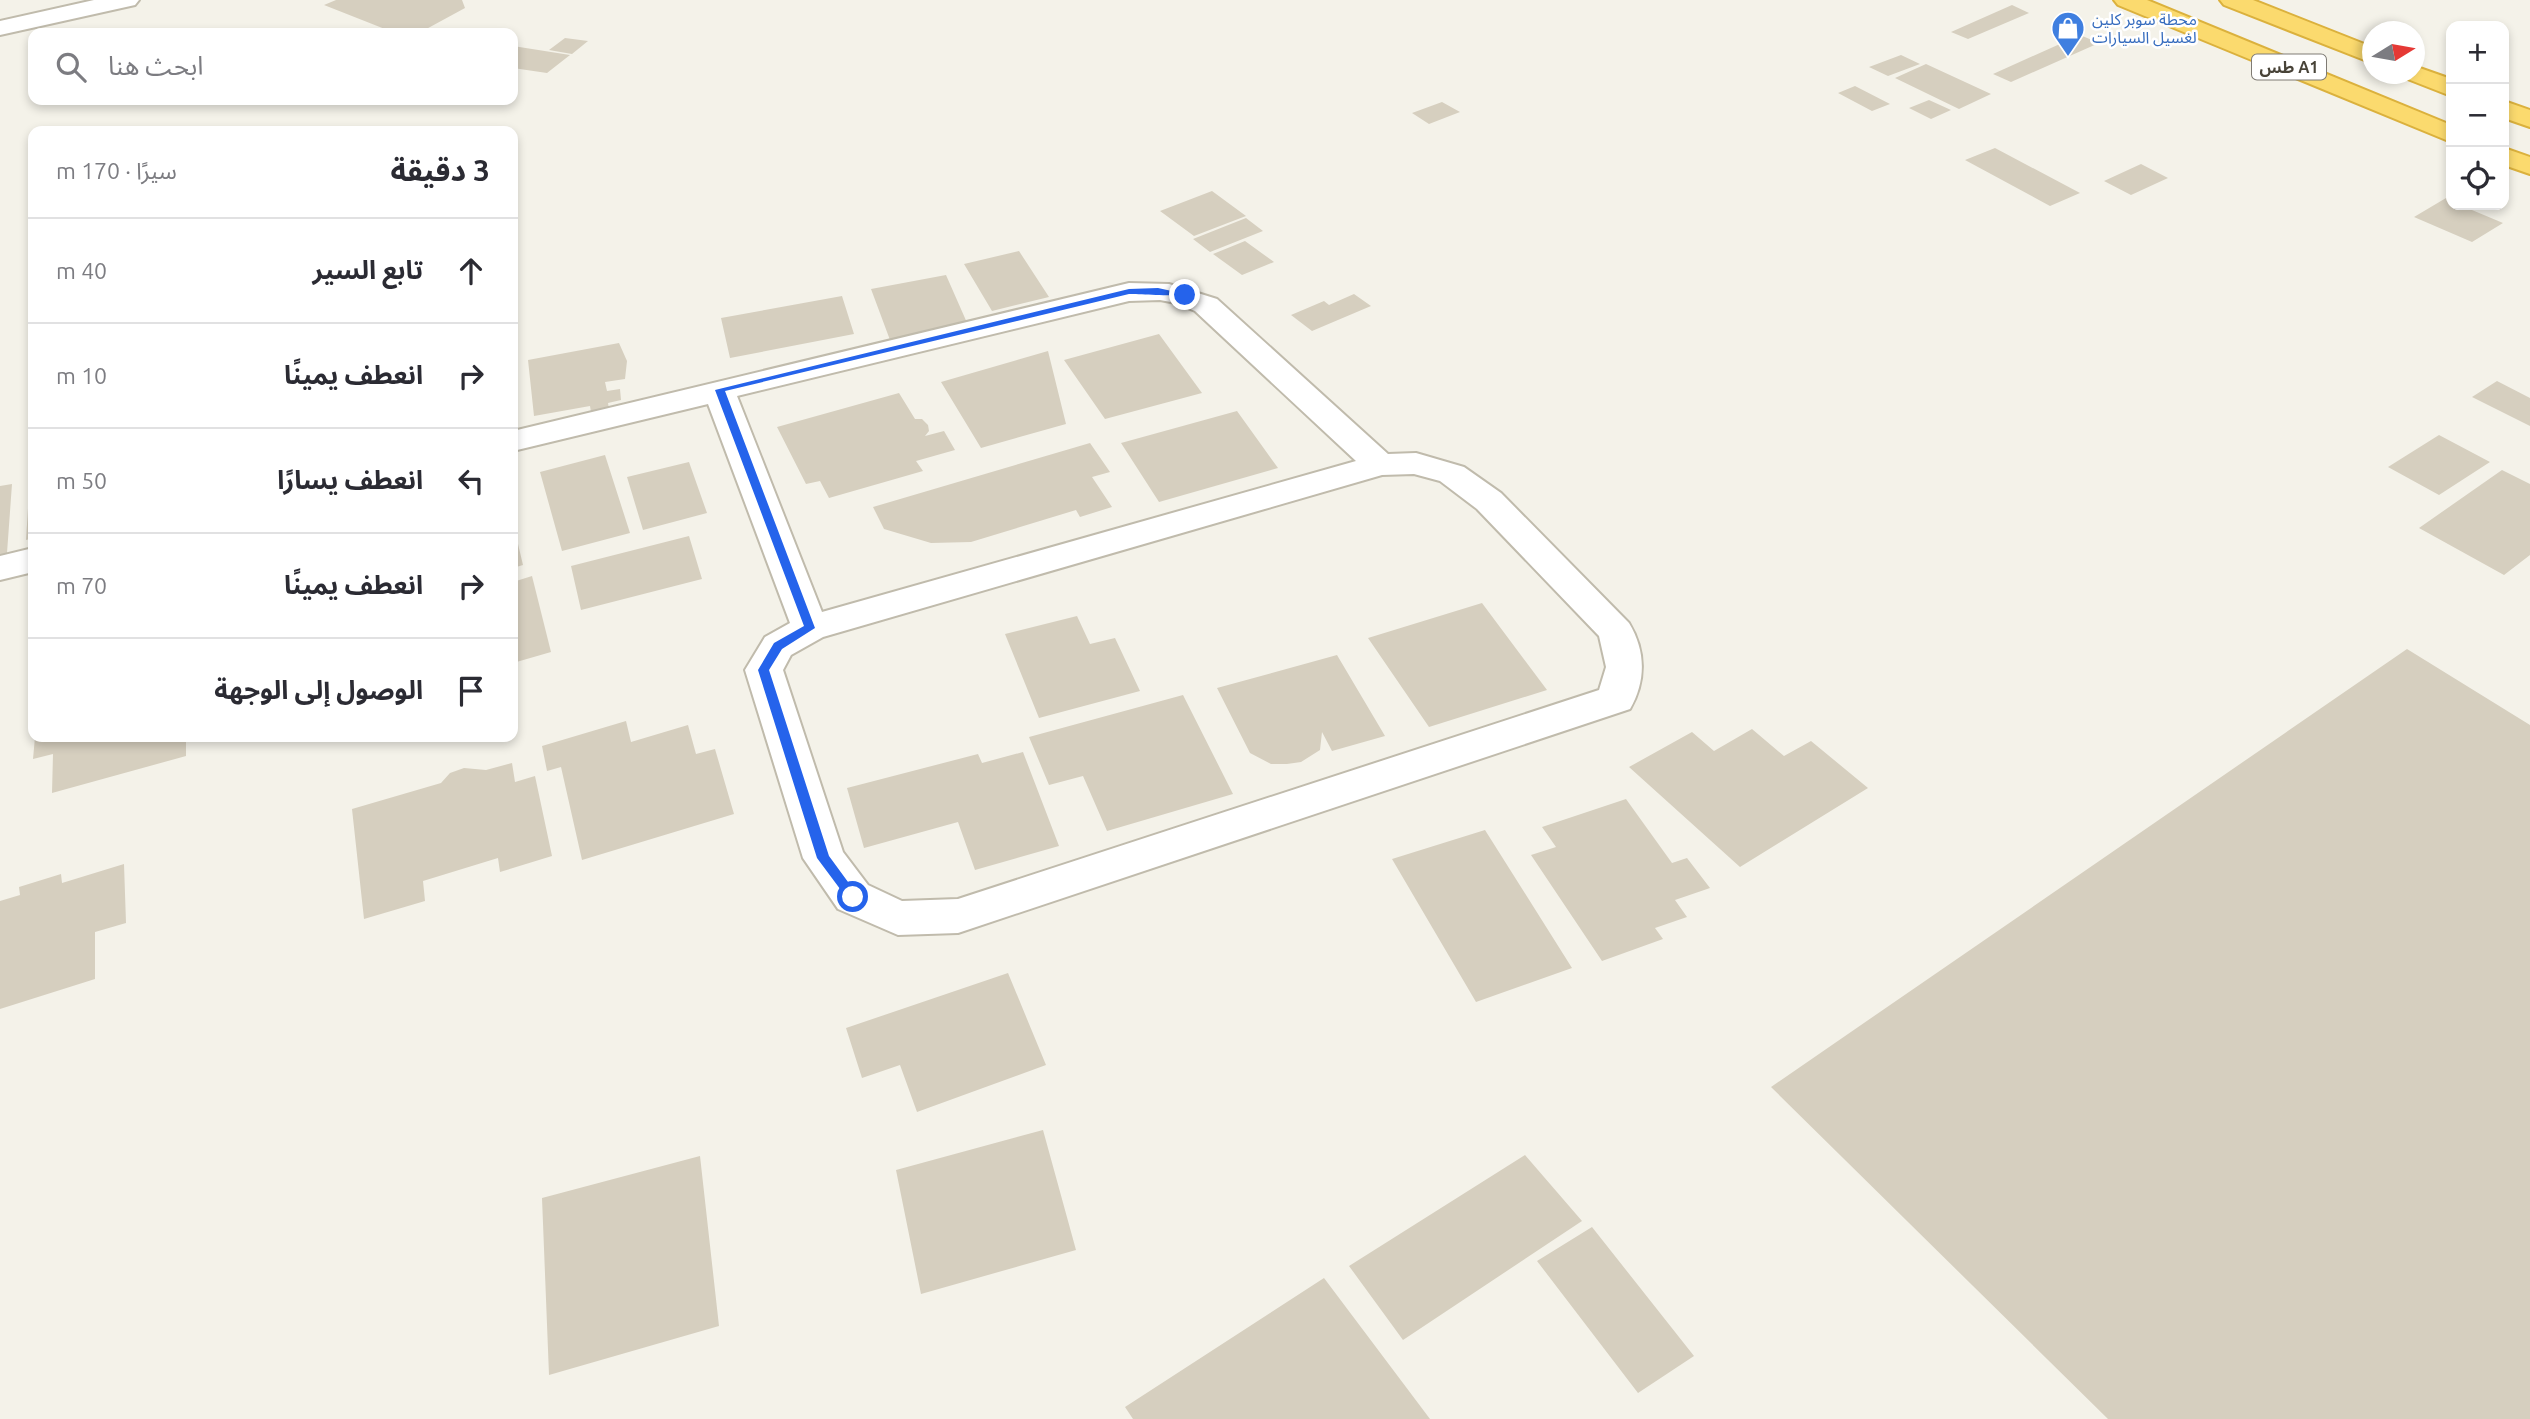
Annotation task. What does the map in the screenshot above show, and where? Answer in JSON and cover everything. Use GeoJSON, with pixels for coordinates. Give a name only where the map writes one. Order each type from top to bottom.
{"type":"FeatureCollection","features":[{"type":"Feature","properties":{"kind":"highway","name":"طس A1"},"geometry":{"type":"LineString","coordinates":[[2126,0],[2446,132]]}},
{"type":"Feature","properties":{"kind":"highway","name":"طس A1"},"geometry":{"type":"LineString","coordinates":[[2232,0],[2362,52]]}},
{"type":"Feature","properties":{"kind":"highway"},"geometry":{"type":"LineString","coordinates":[[2425,77],[2446,86]]}},
{"type":"Feature","properties":{"kind":"highway"},"geometry":{"type":"LineString","coordinates":[[2509,111],[2530,119]]}},
{"type":"Feature","properties":{"kind":"highway"},"geometry":{"type":"LineString","coordinates":[[2509,158],[2530,166]]}},
{"type":"Feature","properties":{"kind":"street"},"geometry":{"type":"LineString","coordinates":[[0,28],[127,0]]}},
{"type":"Feature","properties":{"kind":"street"},"geometry":{"type":"LineString","coordinates":[[518,440],[1129,292],[1158,290],[1185,295],[1206,306],[1380,465]]}},
{"type":"Feature","properties":{"kind":"street"},"geometry":{"type":"LineString","coordinates":[[719,390],[810,628]]}},
{"type":"Feature","properties":{"kind":"street"},"geometry":{"type":"LineString","coordinates":[[1416,463],[1452,474],[1489,501],[1616,632],[1625,667],[1616,699],[958,916],[898,918],[853,897],[824,858],[764,670],[778,646],[810,628],[1380,465],[1416,463]]}},
{"type":"Feature","properties":{"kind":"street"},"geometry":{"type":"LineString","coordinates":[[0,568],[28,561]]}},
{"type":"Feature","properties":{"kind":"building"},"geometry":{"type":"Polygon","coordinates":[[[336,0],[462,0],[465,8],[428,28],[382,28],[324,5],[336,0]]]}},
{"type":"Feature","properties":{"kind":"building"},"geometry":{"type":"Polygon","coordinates":[[[2012,5],[2029,13],[1968,39],[1951,32],[2012,5]]]}},
{"type":"Feature","properties":{"kind":"building"},"geometry":{"type":"Polygon","coordinates":[[[2080,35],[2099,43],[2011,82],[1993,74],[2080,35]]]}},
{"type":"Feature","properties":{"kind":"building"},"geometry":{"type":"Polygon","coordinates":[[[565,38],[588,41],[572,54],[549,50],[565,38]]]}},
{"type":"Feature","properties":{"kind":"building"},"geometry":{"type":"Polygon","coordinates":[[[518,47],[570,55],[547,73],[518,69],[518,47]]]}},
{"type":"Feature","properties":{"kind":"building"},"geometry":{"type":"Polygon","coordinates":[[[1901,55],[1920,64],[1888,76],[1869,67],[1901,55]]]}},
{"type":"Feature","properties":{"kind":"building"},"geometry":{"type":"Polygon","coordinates":[[[1926,64],[1991,94],[1959,109],[1895,78],[1926,64]]]}},
{"type":"Feature","properties":{"kind":"building"},"geometry":{"type":"Polygon","coordinates":[[[1855,86],[1890,104],[1872,111],[1838,93],[1855,86]]]}},
{"type":"Feature","properties":{"kind":"building"},"geometry":{"type":"Polygon","coordinates":[[[1929,100],[1951,110],[1931,119],[1909,108],[1929,100]]]}},
{"type":"Feature","properties":{"kind":"building"},"geometry":{"type":"Polygon","coordinates":[[[1442,102],[1460,112],[1429,124],[1412,113],[1442,102]]]}},
{"type":"Feature","properties":{"kind":"building"},"geometry":{"type":"Polygon","coordinates":[[[1995,148],[2080,193],[2050,206],[1965,160],[1995,148]]]}},
{"type":"Feature","properties":{"kind":"building"},"geometry":{"type":"Polygon","coordinates":[[[2141,164],[2168,178],[2131,195],[2104,181],[2141,164]]]}},
{"type":"Feature","properties":{"kind":"building"},"geometry":{"type":"Polygon","coordinates":[[[1212,191],[1246,216],[1194,236],[1160,211],[1212,191]]]}},
{"type":"Feature","properties":{"kind":"building"},"geometry":{"type":"Polygon","coordinates":[[[2446,198],[2446,210],[2472,210],[2503,223],[2472,242],[2414,217],[2446,198]]]}},
{"type":"Feature","properties":{"kind":"building"},"geometry":{"type":"Polygon","coordinates":[[[1246,218],[1263,231],[1210,252],[1193,239],[1246,218]]]}},
{"type":"Feature","properties":{"kind":"building"},"geometry":{"type":"Polygon","coordinates":[[[1245,241],[1274,262],[1242,275],[1213,254],[1245,241]]]}},
{"type":"Feature","properties":{"kind":"building"},"geometry":{"type":"Polygon","coordinates":[[[1019,251],[1049,297],[992,311],[964,264],[1019,251]]]}},
{"type":"Feature","properties":{"kind":"building"},"geometry":{"type":"Polygon","coordinates":[[[946,275],[968,325],[890,340],[871,289],[946,275]]]}},
{"type":"Feature","properties":{"kind":"building"},"geometry":{"type":"Polygon","coordinates":[[[1354,294],[1371,306],[1312,331],[1291,315],[1324,301],[1329,305],[1354,294]]]}},
{"type":"Feature","properties":{"kind":"building"},"geometry":{"type":"Polygon","coordinates":[[[842,296],[854,334],[730,358],[721,318],[842,296]]]}},
{"type":"Feature","properties":{"kind":"building"},"geometry":{"type":"Polygon","coordinates":[[[1159,334],[1202,393],[1105,419],[1064,360],[1159,334]]]}},
{"type":"Feature","properties":{"kind":"building"},"geometry":{"type":"Polygon","coordinates":[[[619,343],[627,361],[625,379],[605,382],[607,391],[620,389],[621,400],[608,403],[609,409],[591,412],[590,406],[534,416],[528,360],[619,343]]]}},
{"type":"Feature","properties":{"kind":"building"},"geometry":{"type":"Polygon","coordinates":[[[1048,351],[1066,424],[981,448],[941,382],[1048,351]]]}},
{"type":"Feature","properties":{"kind":"building"},"geometry":{"type":"Polygon","coordinates":[[[2497,381],[2530,398],[2530,426],[2472,397],[2497,381]]]}},
{"type":"Feature","properties":{"kind":"building"},"geometry":{"type":"Polygon","coordinates":[[[899,393],[915,419],[922,419],[928,425],[929,431],[925,436],[944,431],[955,450],[916,461],[923,471],[829,498],[820,481],[806,484],[777,427],[899,393]]]}},
{"type":"Feature","properties":{"kind":"building"},"geometry":{"type":"Polygon","coordinates":[[[1237,411],[1278,468],[1159,502],[1121,443],[1237,411]]]}},
{"type":"Feature","properties":{"kind":"building"},"geometry":{"type":"Polygon","coordinates":[[[2439,435],[2490,462],[2439,495],[2388,467],[2439,435]]]}},
{"type":"Feature","properties":{"kind":"building"},"geometry":{"type":"Polygon","coordinates":[[[1090,443],[1110,472],[1092,477],[1112,507],[1080,517],[1076,510],[971,542],[931,543],[884,529],[873,507],[1090,443]]]}},
{"type":"Feature","properties":{"kind":"building"},"geometry":{"type":"Polygon","coordinates":[[[605,455],[630,533],[562,551],[540,472],[605,455]]]}},
{"type":"Feature","properties":{"kind":"building"},"geometry":{"type":"Polygon","coordinates":[[[689,462],[707,513],[643,530],[627,477],[689,462]]]}},
{"type":"Feature","properties":{"kind":"building"},"geometry":{"type":"Polygon","coordinates":[[[2502,470],[2530,484],[2530,555],[2504,575],[2419,528],[2502,470]]]}},
{"type":"Feature","properties":{"kind":"building"},"geometry":{"type":"Polygon","coordinates":[[[12,484],[7,553],[0,560],[0,486],[12,484]]]}},
{"type":"Feature","properties":{"kind":"building"},"geometry":{"type":"Polygon","coordinates":[[[28,508],[28,539],[26,540],[28,508]]]}},
{"type":"Feature","properties":{"kind":"building"},"geometry":{"type":"Polygon","coordinates":[[[689,536],[702,579],[581,610],[571,566],[689,536]]]}},
{"type":"Feature","properties":{"kind":"building"},"geometry":{"type":"Polygon","coordinates":[[[518,544],[523,565],[518,566],[518,544]]]}},
{"type":"Feature","properties":{"kind":"building"},"geometry":{"type":"Polygon","coordinates":[[[532,576],[551,652],[518,662],[518,580],[532,576]]]}},
{"type":"Feature","properties":{"kind":"building"},"geometry":{"type":"Polygon","coordinates":[[[1482,603],[1547,690],[1429,727],[1368,638],[1482,603]]]}},
{"type":"Feature","properties":{"kind":"building"},"geometry":{"type":"Polygon","coordinates":[[[1077,616],[1090,644],[1115,638],[1140,691],[1039,718],[1005,634],[1077,616]]]}},
{"type":"Feature","properties":{"kind":"building"},"geometry":{"type":"Polygon","coordinates":[[[2407,649],[2530,725],[2530,1419],[2108,1419],[1771,1087],[2407,649]]]}},
{"type":"Feature","properties":{"kind":"building"},"geometry":{"type":"Polygon","coordinates":[[[1337,655],[1385,736],[1332,751],[1322,732],[1320,750],[1301,762],[1287,764],[1271,764],[1250,753],[1217,688],[1337,655]]]}},
{"type":"Feature","properties":{"kind":"building"},"geometry":{"type":"Polygon","coordinates":[[[1183,695],[1233,794],[1107,831],[1083,776],[1049,785],[1029,737],[1183,695]]]}},
{"type":"Feature","properties":{"kind":"building"},"geometry":{"type":"Polygon","coordinates":[[[626,721],[631,742],[688,725],[696,754],[715,749],[734,814],[582,860],[561,767],[547,771],[542,746],[626,721]]]}},
{"type":"Feature","properties":{"kind":"building"},"geometry":{"type":"Polygon","coordinates":[[[1752,729],[1784,756],[1811,741],[1868,788],[1740,867],[1629,767],[1692,732],[1714,751],[1752,729]]]}},
{"type":"Feature","properties":{"kind":"building"},"geometry":{"type":"Polygon","coordinates":[[[35,742],[186,742],[186,756],[52,793],[53,754],[33,759],[35,742]]]}},
{"type":"Feature","properties":{"kind":"building"},"geometry":{"type":"Polygon","coordinates":[[[1023,752],[1059,846],[975,870],[958,822],[864,848],[847,788],[978,754],[982,763],[1023,752]]]}},
{"type":"Feature","properties":{"kind":"building"},"geometry":{"type":"Polygon","coordinates":[[[512,763],[515,782],[535,776],[552,856],[500,872],[498,858],[423,881],[425,901],[364,919],[352,809],[441,783],[450,773],[464,768],[486,770],[512,763]]]}},
{"type":"Feature","properties":{"kind":"building"},"geometry":{"type":"Polygon","coordinates":[[[1626,799],[1672,863],[1687,858],[1710,888],[1675,900],[1687,917],[1655,928],[1663,939],[1602,961],[1531,855],[1556,847],[1542,827],[1626,799]]]}},
{"type":"Feature","properties":{"kind":"building"},"geometry":{"type":"Polygon","coordinates":[[[1485,830],[1572,968],[1476,1002],[1392,859],[1485,830]]]}},
{"type":"Feature","properties":{"kind":"building"},"geometry":{"type":"Polygon","coordinates":[[[124,864],[126,923],[95,932],[95,979],[0,1009],[0,901],[20,895],[19,887],[61,874],[62,883],[124,864]]]}},
{"type":"Feature","properties":{"kind":"building"},"geometry":{"type":"Polygon","coordinates":[[[1008,973],[1046,1065],[917,1112],[900,1065],[862,1078],[846,1028],[1008,973]]]}},
{"type":"Feature","properties":{"kind":"building"},"geometry":{"type":"Polygon","coordinates":[[[1043,1130],[1076,1250],[921,1294],[896,1170],[1043,1130]]]}},
{"type":"Feature","properties":{"kind":"building"},"geometry":{"type":"Polygon","coordinates":[[[1525,1155],[1582,1221],[1403,1340],[1349,1266],[1525,1155]]]}},
{"type":"Feature","properties":{"kind":"building"},"geometry":{"type":"Polygon","coordinates":[[[700,1156],[719,1326],[549,1375],[542,1198],[700,1156]]]}},
{"type":"Feature","properties":{"kind":"building"},"geometry":{"type":"Polygon","coordinates":[[[1592,1227],[1694,1356],[1638,1393],[1537,1261],[1592,1227]]]}},
{"type":"Feature","properties":{"kind":"building"},"geometry":{"type":"Polygon","coordinates":[[[1324,1278],[1430,1419],[1133,1419],[1125,1407],[1324,1278]]]}},
{"type":"Feature","properties":{"kind":"place","name":"محطة سوبر كلين لغسيل السيارات"},"geometry":{"type":"Point","coordinates":[2068,58]}},
{"type":"Feature","properties":{"kind":"route"},"geometry":{"type":"LineString","coordinates":[[853,897],[824,858],[764,670],[778,646],[810,628],[719,390],[1129,292],[1158,290],[1185,295]]}}]}
